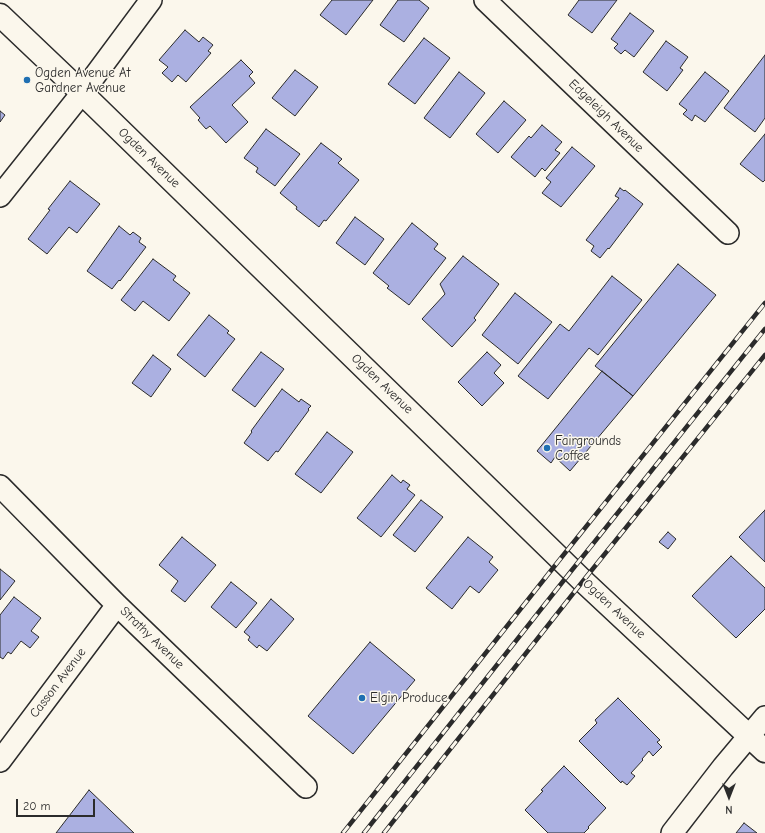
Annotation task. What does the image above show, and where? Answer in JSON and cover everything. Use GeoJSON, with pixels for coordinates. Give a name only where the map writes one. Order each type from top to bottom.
{"type":"FeatureCollection","features":[{"type":"Feature","properties":{"kind":"street"},"geometry":{"type":"LineString","coordinates":[[0,196],[82,93],[151,0]]}},
{"type":"Feature","properties":{"kind":"street","name":"Edgeleigh Avenue"},"geometry":{"type":"LineString","coordinates":[[485,0],[728,233]]}},
{"type":"Feature","properties":{"kind":"street","name":"Ogden Avenue"},"geometry":{"type":"LineString","coordinates":[[0,15],[584,580],[765,751]]}},
{"type":"Feature","properties":{"kind":"street","name":"Strathy Avenue"},"geometry":{"type":"LineString","coordinates":[[0,486],[117,605],[306,787]]}},
{"type":"Feature","properties":{"kind":"street","name":"Casson Avenue"},"geometry":{"type":"LineString","coordinates":[[0,761],[117,605]]}},
{"type":"Feature","properties":{"kind":"street"},"geometry":{"type":"LineString","coordinates":[[672,833],[723,767],[765,717]]}},
{"type":"Feature","properties":{"kind":"building"},"geometry":{"type":"Polygon","coordinates":[[[332,0],[373,0],[346,35],[320,15],[332,0]]]}},
{"type":"Feature","properties":{"kind":"building"},"geometry":{"type":"Polygon","coordinates":[[[398,0],[419,0],[429,8],[404,42],[380,25],[398,0]]]}},
{"type":"Feature","properties":{"kind":"building"},"geometry":{"type":"Polygon","coordinates":[[[579,0],[617,0],[592,33],[568,15],[579,0]]]}},
{"type":"Feature","properties":{"kind":"building"},"geometry":{"type":"Polygon","coordinates":[[[630,13],[654,31],[634,57],[625,50],[621,54],[614,48],[618,44],[611,39],[630,13]]]}},
{"type":"Feature","properties":{"kind":"building"},"geometry":{"type":"Polygon","coordinates":[[[185,30],[199,42],[203,37],[213,45],[208,51],[211,53],[186,82],[178,75],[172,82],[162,73],[168,67],[159,60],[185,30]]]}},
{"type":"Feature","properties":{"kind":"building"},"geometry":{"type":"Polygon","coordinates":[[[424,38],[450,58],[415,104],[388,84],[424,38]]]}},
{"type":"Feature","properties":{"kind":"building"},"geometry":{"type":"Polygon","coordinates":[[[666,41],[688,57],[680,68],[683,70],[667,91],[643,72],[666,41]]]}},
{"type":"Feature","properties":{"kind":"building"},"geometry":{"type":"Polygon","coordinates":[[[765,55],[765,118],[755,132],[724,108],[765,55]]]}},
{"type":"Feature","properties":{"kind":"building"},"geometry":{"type":"Polygon","coordinates":[[[241,60],[253,72],[249,76],[255,83],[232,105],[248,122],[226,143],[210,126],[206,129],[198,120],[200,118],[190,107],[241,60]]]}},
{"type":"Feature","properties":{"kind":"building"},"geometry":{"type":"Polygon","coordinates":[[[295,70],[318,87],[295,116],[272,98],[295,70]]]}},
{"type":"Feature","properties":{"kind":"building"},"geometry":{"type":"Polygon","coordinates":[[[459,72],[485,93],[450,138],[424,118],[459,72]]]}},
{"type":"Feature","properties":{"kind":"building"},"geometry":{"type":"Polygon","coordinates":[[[705,72],[729,91],[705,122],[695,115],[692,121],[683,114],[687,110],[679,104],[705,72]]]}},
{"type":"Feature","properties":{"kind":"building"},"geometry":{"type":"Polygon","coordinates":[[[504,101],[526,120],[498,153],[476,134],[504,101]]]}},
{"type":"Feature","properties":{"kind":"building"},"geometry":{"type":"Polygon","coordinates":[[[0,111],[5,115],[0,122],[0,111]]]}},
{"type":"Feature","properties":{"kind":"building"},"geometry":{"type":"Polygon","coordinates":[[[542,125],[562,142],[555,150],[560,153],[545,171],[542,168],[535,177],[511,157],[529,136],[531,138],[542,125]]]}},
{"type":"Feature","properties":{"kind":"building"},"geometry":{"type":"Polygon","coordinates":[[[266,129],[300,154],[275,186],[256,172],[258,168],[244,158],[266,129]]]}},
{"type":"Feature","properties":{"kind":"building"},"geometry":{"type":"Polygon","coordinates":[[[765,134],[765,180],[763,182],[740,164],[765,134]]]}},
{"type":"Feature","properties":{"kind":"building"},"geometry":{"type":"Polygon","coordinates":[[[321,143],[342,159],[338,163],[359,180],[326,221],[324,220],[319,227],[296,209],[297,207],[280,193],[321,143]]]}},
{"type":"Feature","properties":{"kind":"building"},"geometry":{"type":"Polygon","coordinates":[[[572,147],[595,166],[561,207],[542,193],[551,182],[546,178],[572,147]]]}},
{"type":"Feature","properties":{"kind":"building"},"geometry":{"type":"Polygon","coordinates":[[[70,181],[100,204],[77,233],[69,227],[47,254],[28,239],[50,210],[48,209],[70,181]]]}},
{"type":"Feature","properties":{"kind":"building"},"geometry":{"type":"Polygon","coordinates":[[[620,188],[624,191],[625,190],[643,204],[609,249],[608,248],[600,258],[591,251],[594,246],[586,240],[619,198],[615,196],[620,188]]]}},
{"type":"Feature","properties":{"kind":"building"},"geometry":{"type":"Polygon","coordinates":[[[355,217],[384,239],[365,265],[336,243],[355,217]]]}},
{"type":"Feature","properties":{"kind":"building"},"geometry":{"type":"Polygon","coordinates":[[[412,223],[438,244],[434,249],[446,258],[409,305],[387,288],[389,286],[373,273],[412,223]]]}},
{"type":"Feature","properties":{"kind":"building"},"geometry":{"type":"Polygon","coordinates":[[[119,226],[130,235],[133,232],[141,238],[139,242],[146,247],[112,289],[87,271],[119,226]]]}},
{"type":"Feature","properties":{"kind":"building"},"geometry":{"type":"Polygon","coordinates":[[[463,256],[499,284],[474,318],[476,320],[452,347],[422,319],[445,294],[440,284],[463,256]]]}},
{"type":"Feature","properties":{"kind":"building"},"geometry":{"type":"Polygon","coordinates":[[[153,259],[176,276],[173,280],[190,293],[169,321],[143,301],[135,311],[121,300],[153,259]]]}},
{"type":"Feature","properties":{"kind":"building"},"geometry":{"type":"Polygon","coordinates":[[[678,264],[716,295],[633,396],[595,366],[678,264]]]}},
{"type":"Feature","properties":{"kind":"building"},"geometry":{"type":"Polygon","coordinates":[[[612,276],[642,300],[598,355],[589,348],[548,399],[518,376],[560,324],[569,331],[612,276]]]}},
{"type":"Feature","properties":{"kind":"building"},"geometry":{"type":"Polygon","coordinates":[[[515,293],[552,322],[518,364],[482,335],[515,293]]]}},
{"type":"Feature","properties":{"kind":"building"},"geometry":{"type":"Polygon","coordinates":[[[209,315],[229,331],[227,333],[235,339],[205,377],[177,355],[209,315]]]}},
{"type":"Feature","properties":{"kind":"building"},"geometry":{"type":"Polygon","coordinates":[[[261,352],[284,369],[255,407],[232,390],[261,352]]]}},
{"type":"Feature","properties":{"kind":"building"},"geometry":{"type":"Polygon","coordinates":[[[487,352],[501,365],[494,373],[504,383],[482,406],[458,382],[487,352]]]}},
{"type":"Feature","properties":{"kind":"building"},"geometry":{"type":"Polygon","coordinates":[[[153,355],[171,369],[151,397],[132,383],[153,355]]]}},
{"type":"Feature","properties":{"kind":"building"},"geometry":{"type":"Polygon","coordinates":[[[602,371],[633,396],[570,471],[555,457],[551,463],[537,451],[602,371]]]}},
{"type":"Feature","properties":{"kind":"building"},"geometry":{"type":"Polygon","coordinates":[[[282,389],[299,402],[301,399],[311,406],[278,452],[276,451],[268,461],[244,443],[282,389]]]}},
{"type":"Feature","properties":{"kind":"building"},"geometry":{"type":"Polygon","coordinates":[[[327,432],[353,452],[321,493],[295,474],[327,432]]]}},
{"type":"Feature","properties":{"kind":"building"},"geometry":{"type":"Polygon","coordinates":[[[392,475],[401,483],[403,480],[410,485],[407,489],[415,495],[381,537],[357,518],[392,475]]]}},
{"type":"Feature","properties":{"kind":"building"},"geometry":{"type":"Polygon","coordinates":[[[421,500],[443,517],[415,552],[393,535],[421,500]]]}},
{"type":"Feature","properties":{"kind":"building"},"geometry":{"type":"Polygon","coordinates":[[[765,510],[765,562],[739,537],[765,510]]]}},
{"type":"Feature","properties":{"kind":"building"},"geometry":{"type":"Polygon","coordinates":[[[668,532],[676,539],[668,549],[659,542],[668,532]]]}},
{"type":"Feature","properties":{"kind":"building"},"geometry":{"type":"Polygon","coordinates":[[[182,537],[216,565],[185,602],[171,591],[178,581],[159,565],[182,537]]]}},
{"type":"Feature","properties":{"kind":"building"},"geometry":{"type":"Polygon","coordinates":[[[468,537],[493,557],[489,562],[498,570],[479,593],[470,586],[452,609],[426,588],[468,537]]]}},
{"type":"Feature","properties":{"kind":"building"},"geometry":{"type":"Polygon","coordinates":[[[731,556],[765,588],[765,609],[736,638],[692,596],[731,556]]]}},
{"type":"Feature","properties":{"kind":"building"},"geometry":{"type":"Polygon","coordinates":[[[0,569],[15,581],[0,600],[0,569]]]}},
{"type":"Feature","properties":{"kind":"building"},"geometry":{"type":"Polygon","coordinates":[[[231,582],[257,603],[236,628],[211,607],[231,582]]]}},
{"type":"Feature","properties":{"kind":"building"},"geometry":{"type":"Polygon","coordinates":[[[14,597],[41,618],[31,631],[39,637],[30,648],[21,641],[11,654],[8,652],[3,659],[0,657],[0,615],[14,597]]]}},
{"type":"Feature","properties":{"kind":"building"},"geometry":{"type":"Polygon","coordinates":[[[271,599],[294,619],[267,651],[259,645],[257,648],[248,640],[250,637],[244,632],[271,599]]]}},
{"type":"Feature","properties":{"kind":"building","name":"Elgin Produce"},"geometry":{"type":"Polygon","coordinates":[[[370,642],[415,680],[353,754],[308,716],[370,642]]]}},
{"type":"Feature","properties":{"kind":"building"},"geometry":{"type":"Polygon","coordinates":[[[618,698],[660,740],[657,742],[662,747],[653,756],[649,751],[631,773],[635,776],[627,785],[622,781],[621,783],[579,741],[597,723],[595,720],[618,698]]]}},
{"type":"Feature","properties":{"kind":"building"},"geometry":{"type":"Polygon","coordinates":[[[564,766],[606,808],[584,833],[548,833],[525,810],[543,791],[541,790],[564,766]]]}},
{"type":"Feature","properties":{"kind":"building"},"geometry":{"type":"Polygon","coordinates":[[[89,790],[134,833],[56,833],[89,790]]]}},
{"type":"Feature","properties":{"kind":"building"},"geometry":{"type":"Polygon","coordinates":[[[744,823],[757,833],[736,833],[744,823]]]}},
{"type":"Feature","properties":{"kind":"railway"},"geometry":{"type":"LineString","coordinates":[[343,833],[765,303]]}},
{"type":"Feature","properties":{"kind":"railway"},"geometry":{"type":"LineString","coordinates":[[364,833],[765,329]]}},
{"type":"Feature","properties":{"kind":"railway"},"geometry":{"type":"LineString","coordinates":[[384,833],[583,581],[765,355]]}},
{"type":"Feature","properties":{"kind":"place","name":"Ogden Avenue At Gardner Avenue"},"geometry":{"type":"Point","coordinates":[27,80]}},
{"type":"Feature","properties":{"kind":"place","name":"Fairgrounds Coffee"},"geometry":{"type":"Point","coordinates":[547,448]}},
{"type":"Feature","properties":{"kind":"place","name":"Elgin Produce"},"geometry":{"type":"Point","coordinates":[362,698]}}]}
